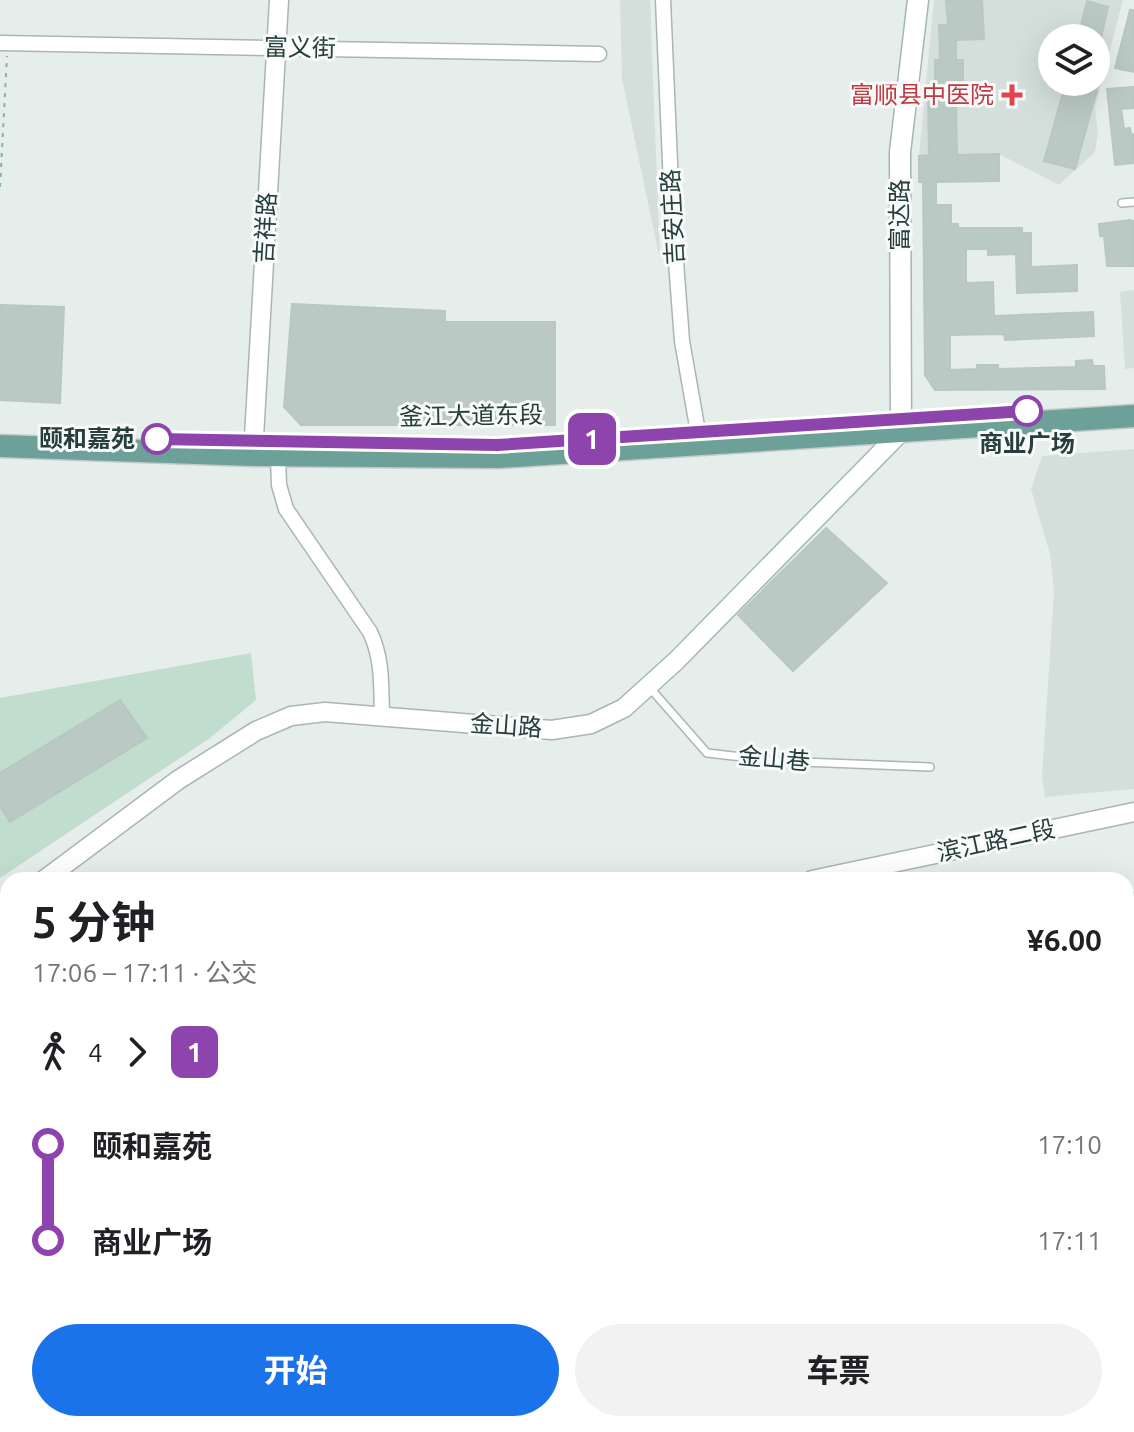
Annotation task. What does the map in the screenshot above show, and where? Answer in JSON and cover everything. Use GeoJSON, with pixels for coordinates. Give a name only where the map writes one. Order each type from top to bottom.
{"type":"FeatureCollection","features":[{"type":"Feature","properties":{"kind":"main road","name":"富达路"},"geometry":{"type":"LineString","coordinates":[[901,425],[900,152],[918,0]]}},
{"type":"Feature","properties":{"kind":"main road","name":"釜江大道东段"},"geometry":{"type":"LineString","coordinates":[[0,433],[253,449],[278,456],[498,457],[1134,406]]}},
{"type":"Feature","properties":{"kind":"main road","name":"釜江大道东段"},"geometry":{"type":"LineString","coordinates":[[0,446],[253,449],[497,445],[698,432],[1134,416]]}},
{"type":"Feature","properties":{"kind":"street","name":"吉祥路"},"geometry":{"type":"LineString","coordinates":[[253,449],[279,0]]}},
{"type":"Feature","properties":{"kind":"street","name":"吉安庄路"},"geometry":{"type":"LineString","coordinates":[[663,0],[672,209],[682,341],[698,432]]}},
{"type":"Feature","properties":{"kind":"street","name":"富义街"},"geometry":{"type":"LineString","coordinates":[[4,43],[599,54]]}},
{"type":"Feature","properties":{"kind":"street","name":"金山路"},"geometry":{"type":"LineString","coordinates":[[55,872],[178,780],[256,731],[291,716],[325,712],[552,730],[591,724],[624,708],[676,661],[901,425]]}},
{"type":"Feature","properties":{"kind":"street"},"geometry":{"type":"LineString","coordinates":[[278,456],[279,485],[286,509],[377,646],[382,716]]}},
{"type":"Feature","properties":{"kind":"street","name":"滨江路二段"},"geometry":{"type":"LineString","coordinates":[[850,872],[1134,812]]}},
{"type":"Feature","properties":{"kind":"lane"},"geometry":{"type":"LineString","coordinates":[[1122,203],[1134,202]]}},
{"type":"Feature","properties":{"kind":"lane","name":"金山巷"},"geometry":{"type":"LineString","coordinates":[[648,686],[707,753],[777,761],[930,767]]}},
{"type":"Feature","properties":{"kind":"path"},"geometry":{"type":"LineString","coordinates":[[0,187],[4,43]]}},
{"type":"Feature","properties":{"kind":"shaded area"},"geometry":{"type":"Polygon","coordinates":[[[620,0],[650,0],[660,260],[622,79],[620,0]]]}},
{"type":"Feature","properties":{"kind":"shaded area","name":"富顺县中医院"},"geometry":{"type":"Polygon","coordinates":[[[934,0],[1123,0],[1110,50],[1110,24],[1038,24],[1038,96],[1098,96],[1095,152],[1059,185],[999,154],[919,156],[934,0]]]}},
{"type":"Feature","properties":{"kind":"shaded area"},"geometry":{"type":"Polygon","coordinates":[[[1134,290],[1134,368],[1125,369],[1120,292],[1134,290]]]}},
{"type":"Feature","properties":{"kind":"shaded area","name":"商业广场"},"geometry":{"type":"Polygon","coordinates":[[[1134,449],[1134,789],[1045,797],[1042,776],[1054,592],[1050,554],[1031,489],[1042,456],[1134,449]]]}},
{"type":"Feature","properties":{"kind":"green space"},"geometry":{"type":"Polygon","coordinates":[[[251,653],[256,700],[210,738],[9,872],[0,872],[0,698],[251,653]]]}},
{"type":"Feature","properties":{"kind":"building"},"geometry":{"type":"Polygon","coordinates":[[[946,0],[982,0],[984,39],[956,40],[956,60],[963,60],[963,99],[956,99],[957,155],[999,154],[999,181],[936,182],[936,205],[951,205],[951,224],[958,224],[958,228],[1022,228],[1022,233],[1031,233],[1031,267],[1077,265],[1077,291],[1017,293],[1016,254],[988,255],[988,249],[966,249],[966,283],[993,282],[994,316],[1093,312],[1094,336],[1005,340],[1004,334],[950,335],[950,370],[977,369],[977,365],[998,365],[998,369],[1076,367],[1076,361],[1092,360],[1093,366],[1104,366],[1105,389],[935,390],[925,375],[923,182],[919,182],[919,156],[929,155],[928,99],[935,99],[935,60],[940,60],[939,25],[948,25],[946,0]]]}},
{"type":"Feature","properties":{"kind":"building"},"geometry":{"type":"Polygon","coordinates":[[[1087,1],[1108,7],[1104,24],[1081,24],[1087,1]]]}},
{"type":"Feature","properties":{"kind":"building"},"geometry":{"type":"Polygon","coordinates":[[[1130,10],[1134,10],[1134,72],[1115,68],[1130,10]]]}},
{"type":"Feature","properties":{"kind":"building"},"geometry":{"type":"Polygon","coordinates":[[[1134,87],[1134,108],[1121,109],[1124,129],[1130,128],[1131,135],[1134,134],[1134,163],[1115,165],[1108,96],[1110,89],[1134,87]]]}},
{"type":"Feature","properties":{"kind":"building"},"geometry":{"type":"Polygon","coordinates":[[[1062,96],[1095,96],[1075,169],[1044,161],[1062,96]]]}},
{"type":"Feature","properties":{"kind":"building"},"geometry":{"type":"Polygon","coordinates":[[[1133,221],[1134,266],[1107,266],[1104,236],[1100,236],[1099,224],[1133,221]]]}},
{"type":"Feature","properties":{"kind":"building"},"geometry":{"type":"Polygon","coordinates":[[[292,304],[445,311],[445,322],[555,322],[555,425],[301,425],[284,407],[292,304]]]}},
{"type":"Feature","properties":{"kind":"building"},"geometry":{"type":"Polygon","coordinates":[[[0,305],[64,307],[60,403],[0,400],[0,305]]]}},
{"type":"Feature","properties":{"kind":"building"},"geometry":{"type":"Polygon","coordinates":[[[826,528],[887,583],[793,671],[738,615],[826,528]]]}},
{"type":"Feature","properties":{"kind":"building"},"geometry":{"type":"Polygon","coordinates":[[[120,700],[147,738],[10,822],[0,806],[0,773],[120,700]]]}},
{"type":"Feature","properties":{"kind":"bus line","name":"1"},"geometry":{"type":"LineString","coordinates":[[157,439],[497,445],[1027,411]]}},
{"type":"Feature","properties":{"kind":"place","name":"富顺县中医院"},"geometry":{"type":"Point","coordinates":[1012,95]}},
{"type":"Feature","properties":{"kind":"place","name":"商业广场"},"geometry":{"type":"Point","coordinates":[1027,411]}},
{"type":"Feature","properties":{"kind":"place","name":"颐和嘉苑"},"geometry":{"type":"Point","coordinates":[157,439]}}]}
